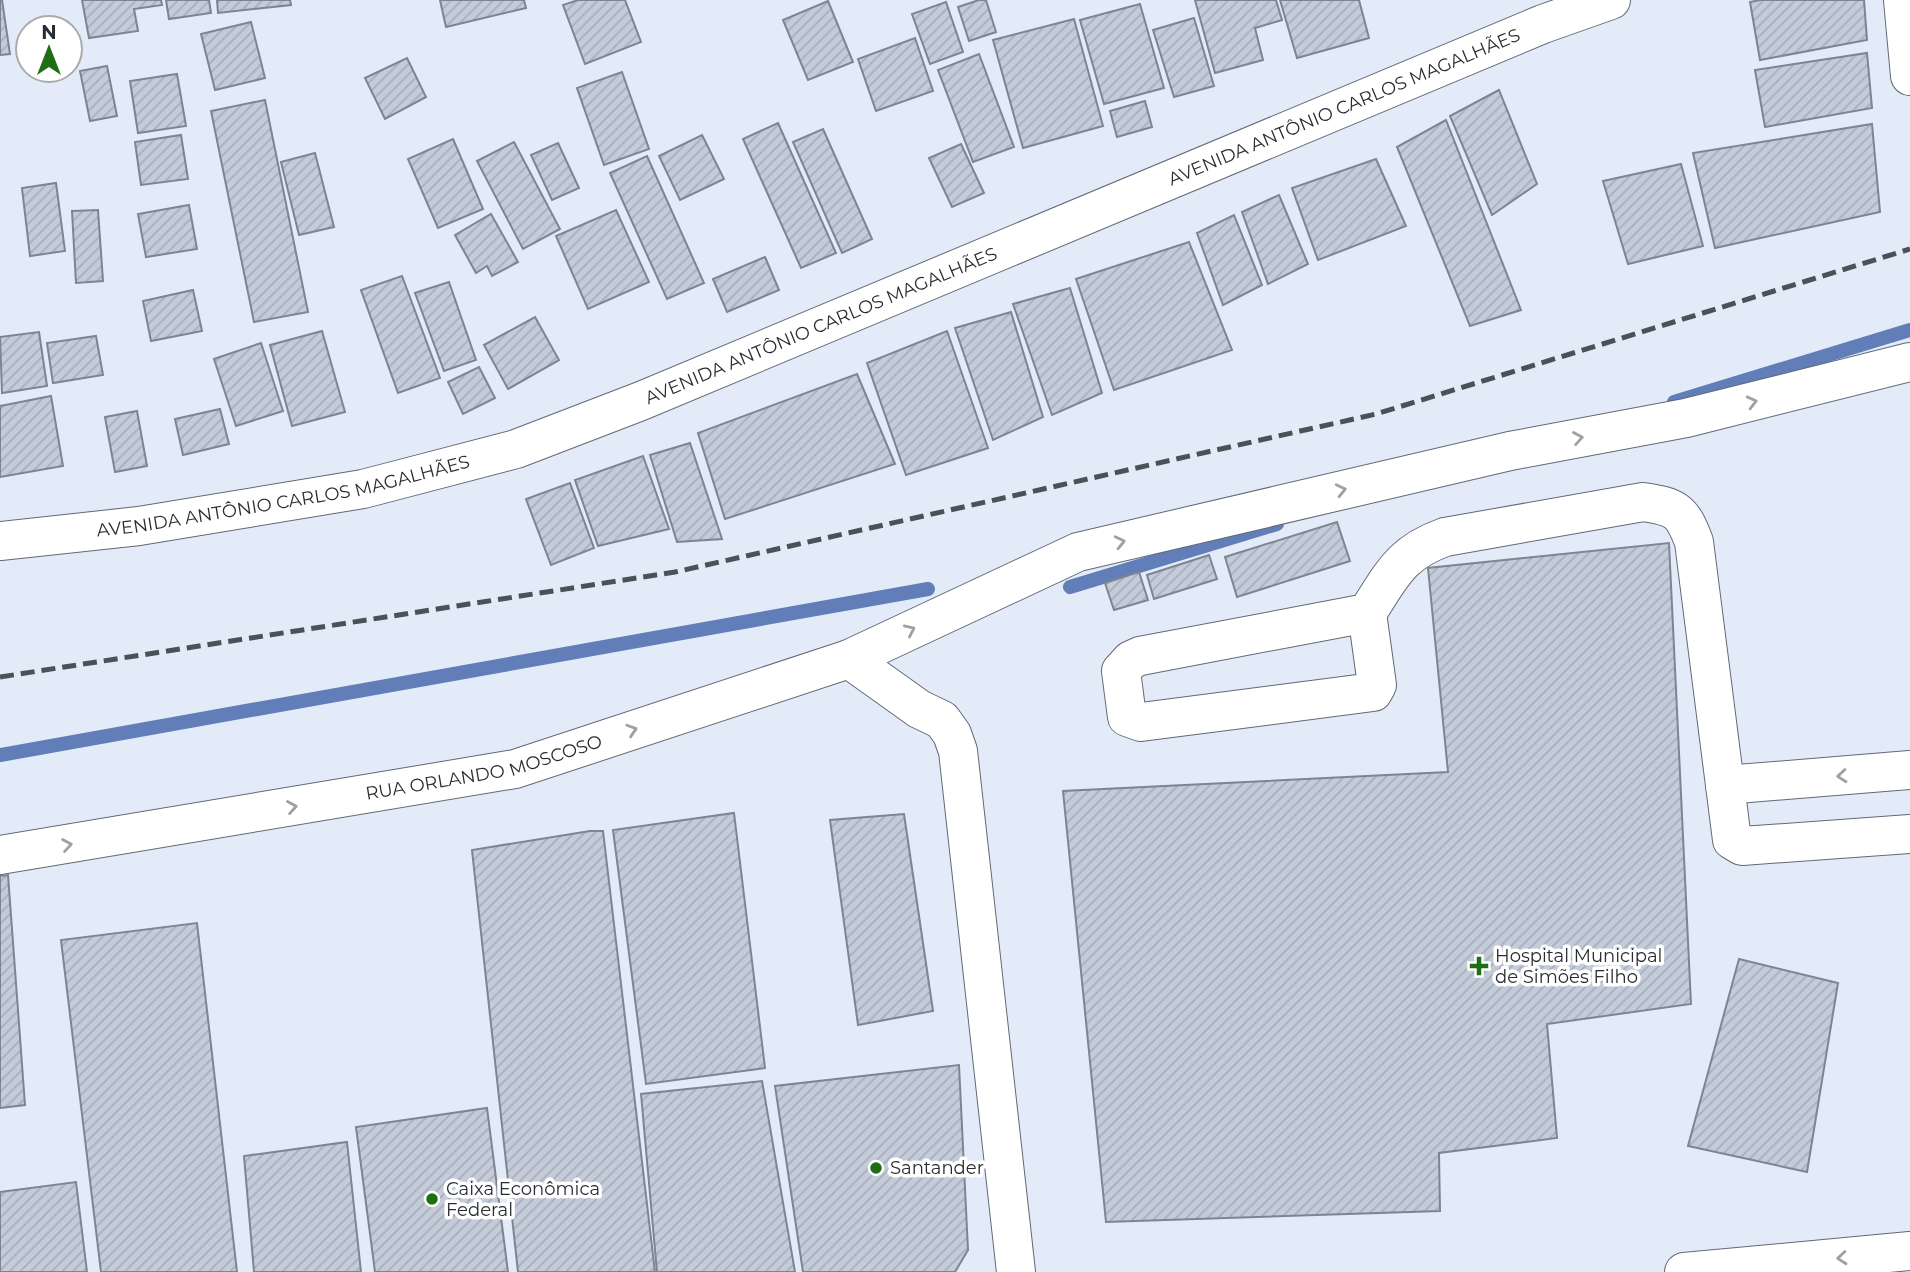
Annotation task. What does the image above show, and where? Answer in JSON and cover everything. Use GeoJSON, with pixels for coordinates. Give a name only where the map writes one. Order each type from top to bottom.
{"type":"FeatureCollection","features":[{"type":"Feature","properties":{"kind":"street","name":"AVENIDA ANTÔNIO CARLOS MAGALHÃES"},"geometry":{"type":"LineString","coordinates":[[0,541],[139,526],[363,489],[516,449],[641,401],[1543,24],[1611,0]]}},
{"type":"Feature","properties":{"kind":"street"},"geometry":{"type":"LineString","coordinates":[[1903,0],[1909,53]]}},
{"type":"Feature","properties":{"kind":"street","name":"RUA ORLANDO MOSCOSO"},"geometry":{"type":"LineString","coordinates":[[0,855],[515,769],[849,659],[1078,552],[1510,451],[1686,418],[1910,362]]}},
{"type":"Feature","properties":{"kind":"street"},"geometry":{"type":"LineString","coordinates":[[1367,613],[1130,660],[1121,671],[1128,717],[1141,722],[1373,692],[1377,685],[1367,613],[1395,570],[1409,554],[1423,545],[1445,537],[1643,502],[1677,510],[1686,521],[1694,542],[1729,834],[1736,844],[1742,846],[1910,834]]}},
{"type":"Feature","properties":{"kind":"street"},"geometry":{"type":"LineString","coordinates":[[849,659],[919,709],[942,720],[952,734],[958,751],[1016,1272]]}},
{"type":"Feature","properties":{"kind":"street"},"geometry":{"type":"LineString","coordinates":[[1725,785],[1910,770]]}},
{"type":"Feature","properties":{"kind":"street"},"geometry":{"type":"LineString","coordinates":[[1684,1272],[1910,1251]]}},
{"type":"Feature","properties":{"kind":"building"},"geometry":{"type":"Polygon","coordinates":[[[0,0],[10,54],[0,55],[0,0]]]}},
{"type":"Feature","properties":{"kind":"building"},"geometry":{"type":"Polygon","coordinates":[[[82,0],[161,0],[162,5],[134,9],[138,31],[89,38],[82,0]]]}},
{"type":"Feature","properties":{"kind":"building"},"geometry":{"type":"Polygon","coordinates":[[[166,0],[209,0],[211,13],[169,19],[166,0]]]}},
{"type":"Feature","properties":{"kind":"building"},"geometry":{"type":"Polygon","coordinates":[[[217,0],[290,0],[291,5],[218,13],[217,0]]]}},
{"type":"Feature","properties":{"kind":"building"},"geometry":{"type":"Polygon","coordinates":[[[440,0],[524,0],[526,8],[446,27],[440,0]]]}},
{"type":"Feature","properties":{"kind":"building"},"geometry":{"type":"Polygon","coordinates":[[[578,0],[625,0],[641,42],[585,64],[563,5],[578,0]]]}},
{"type":"Feature","properties":{"kind":"building"},"geometry":{"type":"Polygon","coordinates":[[[986,0],[996,32],[969,41],[958,7],[986,0]]]}},
{"type":"Feature","properties":{"kind":"building"},"geometry":{"type":"Polygon","coordinates":[[[1195,0],[1276,0],[1282,20],[1255,28],[1263,60],[1215,73],[1195,0]]]}},
{"type":"Feature","properties":{"kind":"building"},"geometry":{"type":"Polygon","coordinates":[[[1280,0],[1359,0],[1369,38],[1297,58],[1280,0]]]}},
{"type":"Feature","properties":{"kind":"building"},"geometry":{"type":"Polygon","coordinates":[[[1864,0],[1867,40],[1760,60],[1750,2],[1864,0]]]}},
{"type":"Feature","properties":{"kind":"building"},"geometry":{"type":"Polygon","coordinates":[[[828,1],[853,62],[808,80],[783,20],[828,1]]]}},
{"type":"Feature","properties":{"kind":"building"},"geometry":{"type":"Polygon","coordinates":[[[946,2],[963,52],[930,64],[912,14],[946,2]]]}},
{"type":"Feature","properties":{"kind":"building"},"geometry":{"type":"Polygon","coordinates":[[[1140,4],[1164,88],[1104,104],[1080,20],[1140,4]]]}},
{"type":"Feature","properties":{"kind":"building"},"geometry":{"type":"Polygon","coordinates":[[[1194,18],[1214,86],[1174,97],[1153,30],[1194,18]]]}},
{"type":"Feature","properties":{"kind":"building"},"geometry":{"type":"Polygon","coordinates":[[[1074,19],[1103,126],[1023,148],[993,40],[1074,19]]]}},
{"type":"Feature","properties":{"kind":"building"},"geometry":{"type":"Polygon","coordinates":[[[251,22],[265,78],[215,90],[201,34],[251,22]]]}},
{"type":"Feature","properties":{"kind":"building"},"geometry":{"type":"Polygon","coordinates":[[[915,38],[933,91],[876,111],[858,59],[915,38]]]}},
{"type":"Feature","properties":{"kind":"building"},"geometry":{"type":"Polygon","coordinates":[[[1867,53],[1872,108],[1765,127],[1755,70],[1867,53]]]}},
{"type":"Feature","properties":{"kind":"building"},"geometry":{"type":"Polygon","coordinates":[[[979,54],[1014,147],[973,162],[938,70],[979,54]]]}},
{"type":"Feature","properties":{"kind":"building"},"geometry":{"type":"Polygon","coordinates":[[[407,58],[426,97],[385,119],[365,78],[407,58]]]}},
{"type":"Feature","properties":{"kind":"building"},"geometry":{"type":"Polygon","coordinates":[[[107,66],[117,116],[90,121],[83,84],[84,70],[107,66]]]}},
{"type":"Feature","properties":{"kind":"building"},"geometry":{"type":"Polygon","coordinates":[[[622,72],[649,149],[604,165],[577,88],[622,72]]]}},
{"type":"Feature","properties":{"kind":"building"},"geometry":{"type":"Polygon","coordinates":[[[177,74],[186,126],[138,133],[130,81],[177,74]]]}},
{"type":"Feature","properties":{"kind":"building"},"geometry":{"type":"Polygon","coordinates":[[[1499,90],[1537,184],[1492,215],[1450,116],[1499,90]]]}},
{"type":"Feature","properties":{"kind":"building"},"geometry":{"type":"Polygon","coordinates":[[[265,100],[308,312],[254,322],[211,111],[265,100]]]}},
{"type":"Feature","properties":{"kind":"building"},"geometry":{"type":"Polygon","coordinates":[[[1145,101],[1152,127],[1117,137],[1110,111],[1145,101]]]}},
{"type":"Feature","properties":{"kind":"building"},"geometry":{"type":"Polygon","coordinates":[[[1446,120],[1521,310],[1470,326],[1397,147],[1446,120]]]}},
{"type":"Feature","properties":{"kind":"building"},"geometry":{"type":"Polygon","coordinates":[[[778,123],[836,253],[801,268],[743,139],[778,123]]]}},
{"type":"Feature","properties":{"kind":"building"},"geometry":{"type":"Polygon","coordinates":[[[1872,124],[1880,212],[1715,248],[1693,153],[1872,124]]]}},
{"type":"Feature","properties":{"kind":"building"},"geometry":{"type":"Polygon","coordinates":[[[823,129],[872,239],[842,253],[793,142],[823,129]]]}},
{"type":"Feature","properties":{"kind":"building"},"geometry":{"type":"Polygon","coordinates":[[[181,135],[188,179],[141,185],[135,142],[181,135]]]}},
{"type":"Feature","properties":{"kind":"building"},"geometry":{"type":"Polygon","coordinates":[[[702,135],[724,179],[680,200],[659,156],[702,135]]]}},
{"type":"Feature","properties":{"kind":"building"},"geometry":{"type":"Polygon","coordinates":[[[453,139],[483,209],[438,228],[408,159],[453,139]]]}},
{"type":"Feature","properties":{"kind":"building"},"geometry":{"type":"Polygon","coordinates":[[[514,142],[560,229],[523,249],[477,161],[514,142]]]}},
{"type":"Feature","properties":{"kind":"building"},"geometry":{"type":"Polygon","coordinates":[[[558,143],[579,188],[552,200],[531,155],[558,143]]]}},
{"type":"Feature","properties":{"kind":"building"},"geometry":{"type":"Polygon","coordinates":[[[961,144],[984,193],[952,207],[929,158],[961,144]]]}},
{"type":"Feature","properties":{"kind":"building"},"geometry":{"type":"Polygon","coordinates":[[[315,153],[334,227],[299,235],[281,162],[315,153]]]}},
{"type":"Feature","properties":{"kind":"building"},"geometry":{"type":"Polygon","coordinates":[[[647,156],[704,283],[667,299],[610,173],[647,156]]]}},
{"type":"Feature","properties":{"kind":"building"},"geometry":{"type":"Polygon","coordinates":[[[1376,159],[1406,226],[1318,260],[1292,188],[1376,159]]]}},
{"type":"Feature","properties":{"kind":"building"},"geometry":{"type":"Polygon","coordinates":[[[1681,164],[1703,246],[1628,264],[1603,181],[1681,164]]]}},
{"type":"Feature","properties":{"kind":"building"},"geometry":{"type":"Polygon","coordinates":[[[56,183],[65,251],[30,256],[22,188],[56,183]]]}},
{"type":"Feature","properties":{"kind":"building"},"geometry":{"type":"Polygon","coordinates":[[[1279,195],[1308,264],[1268,284],[1242,212],[1279,195]]]}},
{"type":"Feature","properties":{"kind":"building"},"geometry":{"type":"Polygon","coordinates":[[[189,205],[197,249],[146,257],[138,214],[189,205]]]}},
{"type":"Feature","properties":{"kind":"building"},"geometry":{"type":"Polygon","coordinates":[[[98,210],[103,281],[76,283],[72,211],[98,210]]]}},
{"type":"Feature","properties":{"kind":"building"},"geometry":{"type":"Polygon","coordinates":[[[616,210],[649,282],[588,309],[556,236],[616,210]]]}},
{"type":"Feature","properties":{"kind":"building"},"geometry":{"type":"Polygon","coordinates":[[[491,214],[518,262],[492,276],[487,266],[476,273],[455,235],[491,214]]]}},
{"type":"Feature","properties":{"kind":"building"},"geometry":{"type":"Polygon","coordinates":[[[1234,215],[1262,285],[1223,305],[1197,233],[1234,215]]]}},
{"type":"Feature","properties":{"kind":"building"},"geometry":{"type":"Polygon","coordinates":[[[1189,242],[1232,350],[1114,390],[1076,279],[1189,242]]]}},
{"type":"Feature","properties":{"kind":"building"},"geometry":{"type":"Polygon","coordinates":[[[765,257],[779,290],[727,312],[713,279],[765,257]]]}},
{"type":"Feature","properties":{"kind":"building"},"geometry":{"type":"Polygon","coordinates":[[[402,276],[440,378],[398,393],[361,290],[402,276]]]}},
{"type":"Feature","properties":{"kind":"building"},"geometry":{"type":"Polygon","coordinates":[[[449,282],[476,360],[444,371],[415,293],[449,282]]]}},
{"type":"Feature","properties":{"kind":"building"},"geometry":{"type":"Polygon","coordinates":[[[1070,288],[1102,393],[1052,415],[1013,304],[1070,288]]]}},
{"type":"Feature","properties":{"kind":"building"},"geometry":{"type":"Polygon","coordinates":[[[193,290],[202,331],[151,341],[143,301],[193,290]]]}},
{"type":"Feature","properties":{"kind":"building"},"geometry":{"type":"Polygon","coordinates":[[[1011,312],[1043,417],[993,440],[955,328],[1011,312]]]}},
{"type":"Feature","properties":{"kind":"building"},"geometry":{"type":"Polygon","coordinates":[[[535,317],[559,360],[508,389],[484,345],[535,317]]]}},
{"type":"Feature","properties":{"kind":"building"},"geometry":{"type":"Polygon","coordinates":[[[322,331],[345,412],[292,426],[270,345],[322,331]]]}},
{"type":"Feature","properties":{"kind":"building"},"geometry":{"type":"Polygon","coordinates":[[[947,331],[988,448],[906,475],[867,363],[947,331]]]}},
{"type":"Feature","properties":{"kind":"building"},"geometry":{"type":"Polygon","coordinates":[[[39,332],[47,386],[2,393],[0,337],[39,332]]]}},
{"type":"Feature","properties":{"kind":"building"},"geometry":{"type":"Polygon","coordinates":[[[96,336],[103,375],[53,383],[47,343],[96,336]]]}},
{"type":"Feature","properties":{"kind":"building"},"geometry":{"type":"Polygon","coordinates":[[[261,343],[283,411],[236,426],[214,359],[261,343]]]}},
{"type":"Feature","properties":{"kind":"building"},"geometry":{"type":"Polygon","coordinates":[[[479,367],[495,398],[463,414],[448,382],[479,367]]]}},
{"type":"Feature","properties":{"kind":"building"},"geometry":{"type":"Polygon","coordinates":[[[857,374],[895,464],[725,519],[698,433],[857,374]]]}},
{"type":"Feature","properties":{"kind":"building"},"geometry":{"type":"Polygon","coordinates":[[[51,396],[63,466],[0,477],[0,406],[51,396]]]}},
{"type":"Feature","properties":{"kind":"building"},"geometry":{"type":"Polygon","coordinates":[[[220,409],[229,444],[183,455],[175,419],[220,409]]]}},
{"type":"Feature","properties":{"kind":"building"},"geometry":{"type":"Polygon","coordinates":[[[137,411],[147,466],[115,472],[105,417],[137,411]]]}},
{"type":"Feature","properties":{"kind":"building"},"geometry":{"type":"Polygon","coordinates":[[[690,443],[722,539],[677,542],[650,455],[690,443]]]}},
{"type":"Feature","properties":{"kind":"building"},"geometry":{"type":"Polygon","coordinates":[[[643,456],[669,529],[598,546],[575,480],[643,456]]]}},
{"type":"Feature","properties":{"kind":"building"},"geometry":{"type":"Polygon","coordinates":[[[570,483],[594,548],[551,565],[526,499],[570,483]]]}},
{"type":"Feature","properties":{"kind":"building"},"geometry":{"type":"Polygon","coordinates":[[[1337,522],[1350,561],[1237,597],[1225,557],[1337,522]]]}},
{"type":"Feature","properties":{"kind":"building"},"geometry":{"type":"Polygon","coordinates":[[[1669,543],[1691,1004],[1547,1024],[1557,1138],[1439,1153],[1440,1211],[1106,1222],[1063,791],[1448,772],[1428,568],[1669,543]]]}},
{"type":"Feature","properties":{"kind":"building"},"geometry":{"type":"Polygon","coordinates":[[[1209,555],[1217,579],[1154,599],[1147,575],[1209,555]]]}},
{"type":"Feature","properties":{"kind":"building"},"geometry":{"type":"Polygon","coordinates":[[[1139,572],[1148,600],[1114,610],[1105,583],[1139,572]]]}},
{"type":"Feature","properties":{"kind":"building"},"geometry":{"type":"Polygon","coordinates":[[[734,813],[765,1068],[646,1084],[613,830],[734,813]]]}},
{"type":"Feature","properties":{"kind":"building"},"geometry":{"type":"Polygon","coordinates":[[[904,814],[933,1011],[858,1025],[830,820],[904,814]]]}},
{"type":"Feature","properties":{"kind":"building"},"geometry":{"type":"Polygon","coordinates":[[[603,831],[655,1272],[518,1272],[472,850],[603,831]]]}},
{"type":"Feature","properties":{"kind":"building"},"geometry":{"type":"Polygon","coordinates":[[[8,875],[25,1105],[0,1108],[0,876],[8,875]]]}},
{"type":"Feature","properties":{"kind":"building"},"geometry":{"type":"Polygon","coordinates":[[[197,923],[237,1272],[101,1272],[61,940],[197,923]]]}},
{"type":"Feature","properties":{"kind":"building"},"geometry":{"type":"Polygon","coordinates":[[[1739,959],[1838,983],[1807,1172],[1688,1146],[1739,959]]]}},
{"type":"Feature","properties":{"kind":"building","name":"Santander"},"geometry":{"type":"Polygon","coordinates":[[[959,1065],[968,1250],[955,1272],[803,1272],[775,1086],[959,1065]]]}},
{"type":"Feature","properties":{"kind":"building"},"geometry":{"type":"Polygon","coordinates":[[[762,1081],[795,1272],[657,1272],[641,1094],[762,1081]]]}},
{"type":"Feature","properties":{"kind":"building","name":"Caixa Econômica Federal"},"geometry":{"type":"Polygon","coordinates":[[[487,1108],[508,1272],[375,1272],[356,1127],[487,1108]]]}},
{"type":"Feature","properties":{"kind":"building"},"geometry":{"type":"Polygon","coordinates":[[[347,1142],[361,1272],[254,1272],[244,1156],[347,1142]]]}},
{"type":"Feature","properties":{"kind":"building"},"geometry":{"type":"Polygon","coordinates":[[[76,1182],[87,1272],[0,1272],[0,1192],[76,1182]]]}},
{"type":"Feature","properties":{"kind":"waterway"},"geometry":{"type":"LineString","coordinates":[[1674,402],[1910,330]]}},
{"type":"Feature","properties":{"kind":"waterway"},"geometry":{"type":"LineString","coordinates":[[1070,587],[1277,524]]}},
{"type":"Feature","properties":{"kind":"waterway"},"geometry":{"type":"LineString","coordinates":[[0,755],[928,589]]}},
{"type":"Feature","properties":{"kind":"railway"},"geometry":{"type":"LineString","coordinates":[[0,677],[675,572],[1376,414],[1910,249]]}},
{"type":"Feature","properties":{"kind":"place","name":"Hospital Municipal de Simões Filho"},"geometry":{"type":"Point","coordinates":[1479,966]}},
{"type":"Feature","properties":{"kind":"place","name":"Santander"},"geometry":{"type":"Point","coordinates":[876,1168]}},
{"type":"Feature","properties":{"kind":"place","name":"Caixa Econômica Federal"},"geometry":{"type":"Point","coordinates":[432,1199]}}]}
